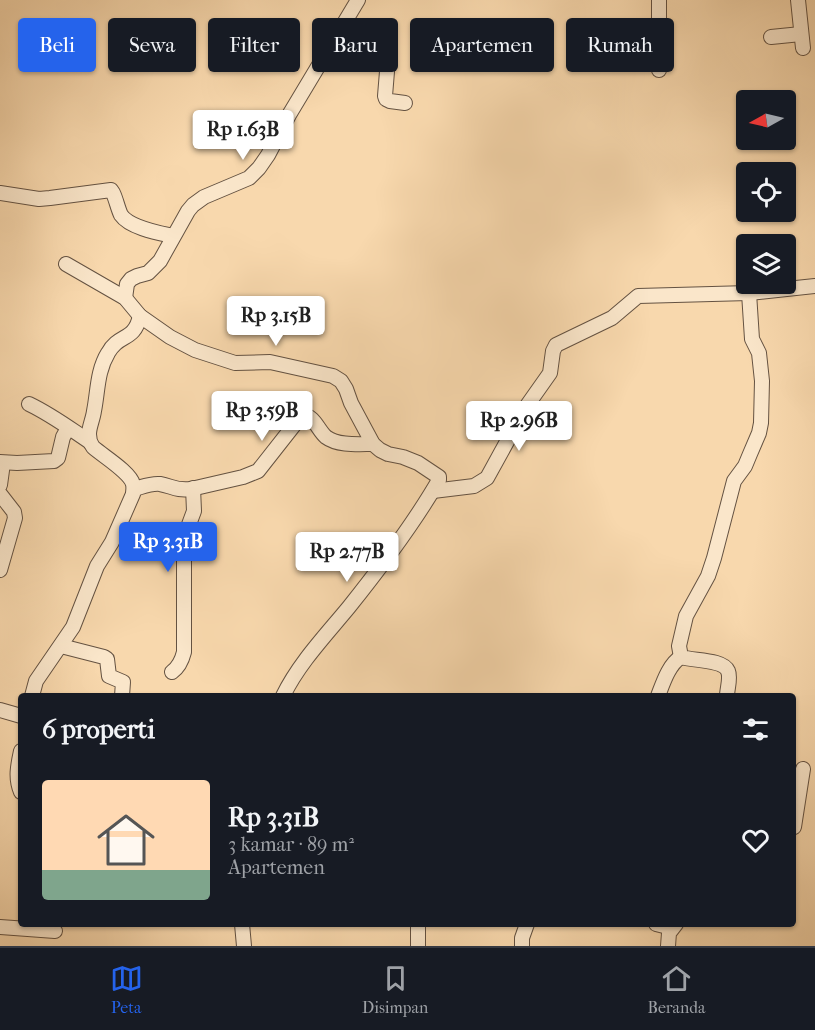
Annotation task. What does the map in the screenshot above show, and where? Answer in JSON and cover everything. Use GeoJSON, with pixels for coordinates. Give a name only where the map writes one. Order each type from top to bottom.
{"type":"FeatureCollection","features":[{"type":"Feature","properties":{"kind":"street"},"geometry":{"type":"LineString","coordinates":[[348,18],[358,0]]}},
{"type":"Feature","properties":{"kind":"street"},"geometry":{"type":"LineString","coordinates":[[659,0],[659,18]]}},
{"type":"Feature","properties":{"kind":"street"},"geometry":{"type":"LineString","coordinates":[[771,36],[802,41],[798,0]]}},
{"type":"Feature","properties":{"kind":"street"},"geometry":{"type":"LineString","coordinates":[[125,298],[129,282],[153,270],[194,205],[204,197],[249,178],[259,168],[315,72]]}},
{"type":"Feature","properties":{"kind":"street"},"geometry":{"type":"LineString","coordinates":[[387,72],[386,99],[405,103]]}},
{"type":"Feature","properties":{"kind":"street"},"geometry":{"type":"LineString","coordinates":[[0,193],[39,199],[111,190],[126,220],[151,231],[173,236]]}},
{"type":"Feature","properties":{"kind":"street"},"geometry":{"type":"LineString","coordinates":[[66,264],[125,298],[140,316],[170,337],[195,350],[235,363],[270,362],[333,376],[341,381],[346,389],[373,444],[388,454],[418,463],[438,475],[439,480],[418,516],[326,634],[284,693]]}},
{"type":"Feature","properties":{"kind":"street"},"geometry":{"type":"LineString","coordinates":[[796,288],[815,286]]}},
{"type":"Feature","properties":{"kind":"street"},"geometry":{"type":"LineString","coordinates":[[433,491],[474,486],[488,478],[526,407],[550,373],[552,351],[556,345],[612,318],[638,296],[736,293]]}},
{"type":"Feature","properties":{"kind":"street"},"geometry":{"type":"LineString","coordinates":[[681,657],[680,646],[686,616],[708,576],[734,481],[745,466],[761,423],[762,381],[759,353],[752,339],[749,294]]}},
{"type":"Feature","properties":{"kind":"street"},"geometry":{"type":"LineString","coordinates":[[34,693],[36,681],[73,627],[97,566],[112,542],[134,489],[127,475],[93,447],[89,434],[102,365],[113,345],[134,332],[140,316]]}},
{"type":"Feature","properties":{"kind":"street"},"geometry":{"type":"LineString","coordinates":[[29,405],[58,419],[90,442]]}},
{"type":"Feature","properties":{"kind":"street"},"geometry":{"type":"LineString","coordinates":[[134,489],[156,484],[182,490],[243,477],[258,471],[302,415],[310,417],[326,437],[335,441],[373,444]]}},
{"type":"Feature","properties":{"kind":"street"},"geometry":{"type":"LineString","coordinates":[[0,485],[2,462],[54,461],[58,458],[68,428]]}},
{"type":"Feature","properties":{"kind":"street"},"geometry":{"type":"LineString","coordinates":[[172,672],[182,660],[183,652],[183,545],[194,512],[193,488]]}},
{"type":"Feature","properties":{"kind":"street"},"geometry":{"type":"LineString","coordinates":[[0,494],[14,512],[15,518],[0,570]]}},
{"type":"Feature","properties":{"kind":"street"},"geometry":{"type":"LineString","coordinates":[[61,646],[107,659],[109,676],[123,681],[122,693]]}},
{"type":"Feature","properties":{"kind":"street"},"geometry":{"type":"LineString","coordinates":[[659,693],[670,669],[681,657]]}},
{"type":"Feature","properties":{"kind":"street"},"geometry":{"type":"LineString","coordinates":[[681,657],[715,662],[724,666],[729,674],[726,693]]}},
{"type":"Feature","properties":{"kind":"street"},"geometry":{"type":"LineString","coordinates":[[0,710],[18,715]]}},
{"type":"Feature","properties":{"kind":"street"},"geometry":{"type":"LineString","coordinates":[[796,815],[804,769]]}},
{"type":"Feature","properties":{"kind":"street"},"geometry":{"type":"LineString","coordinates":[[0,927],[55,928],[56,946]]}},
{"type":"Feature","properties":{"kind":"street"},"geometry":{"type":"LineString","coordinates":[[242,927],[244,946]]}},
{"type":"Feature","properties":{"kind":"street"},"geometry":{"type":"LineString","coordinates":[[418,927],[418,946]]}},
{"type":"Feature","properties":{"kind":"street"},"geometry":{"type":"LineString","coordinates":[[522,946],[526,927]]}},
{"type":"Feature","properties":{"kind":"street"},"geometry":{"type":"LineString","coordinates":[[668,946],[669,933],[673,927]]}}]}
